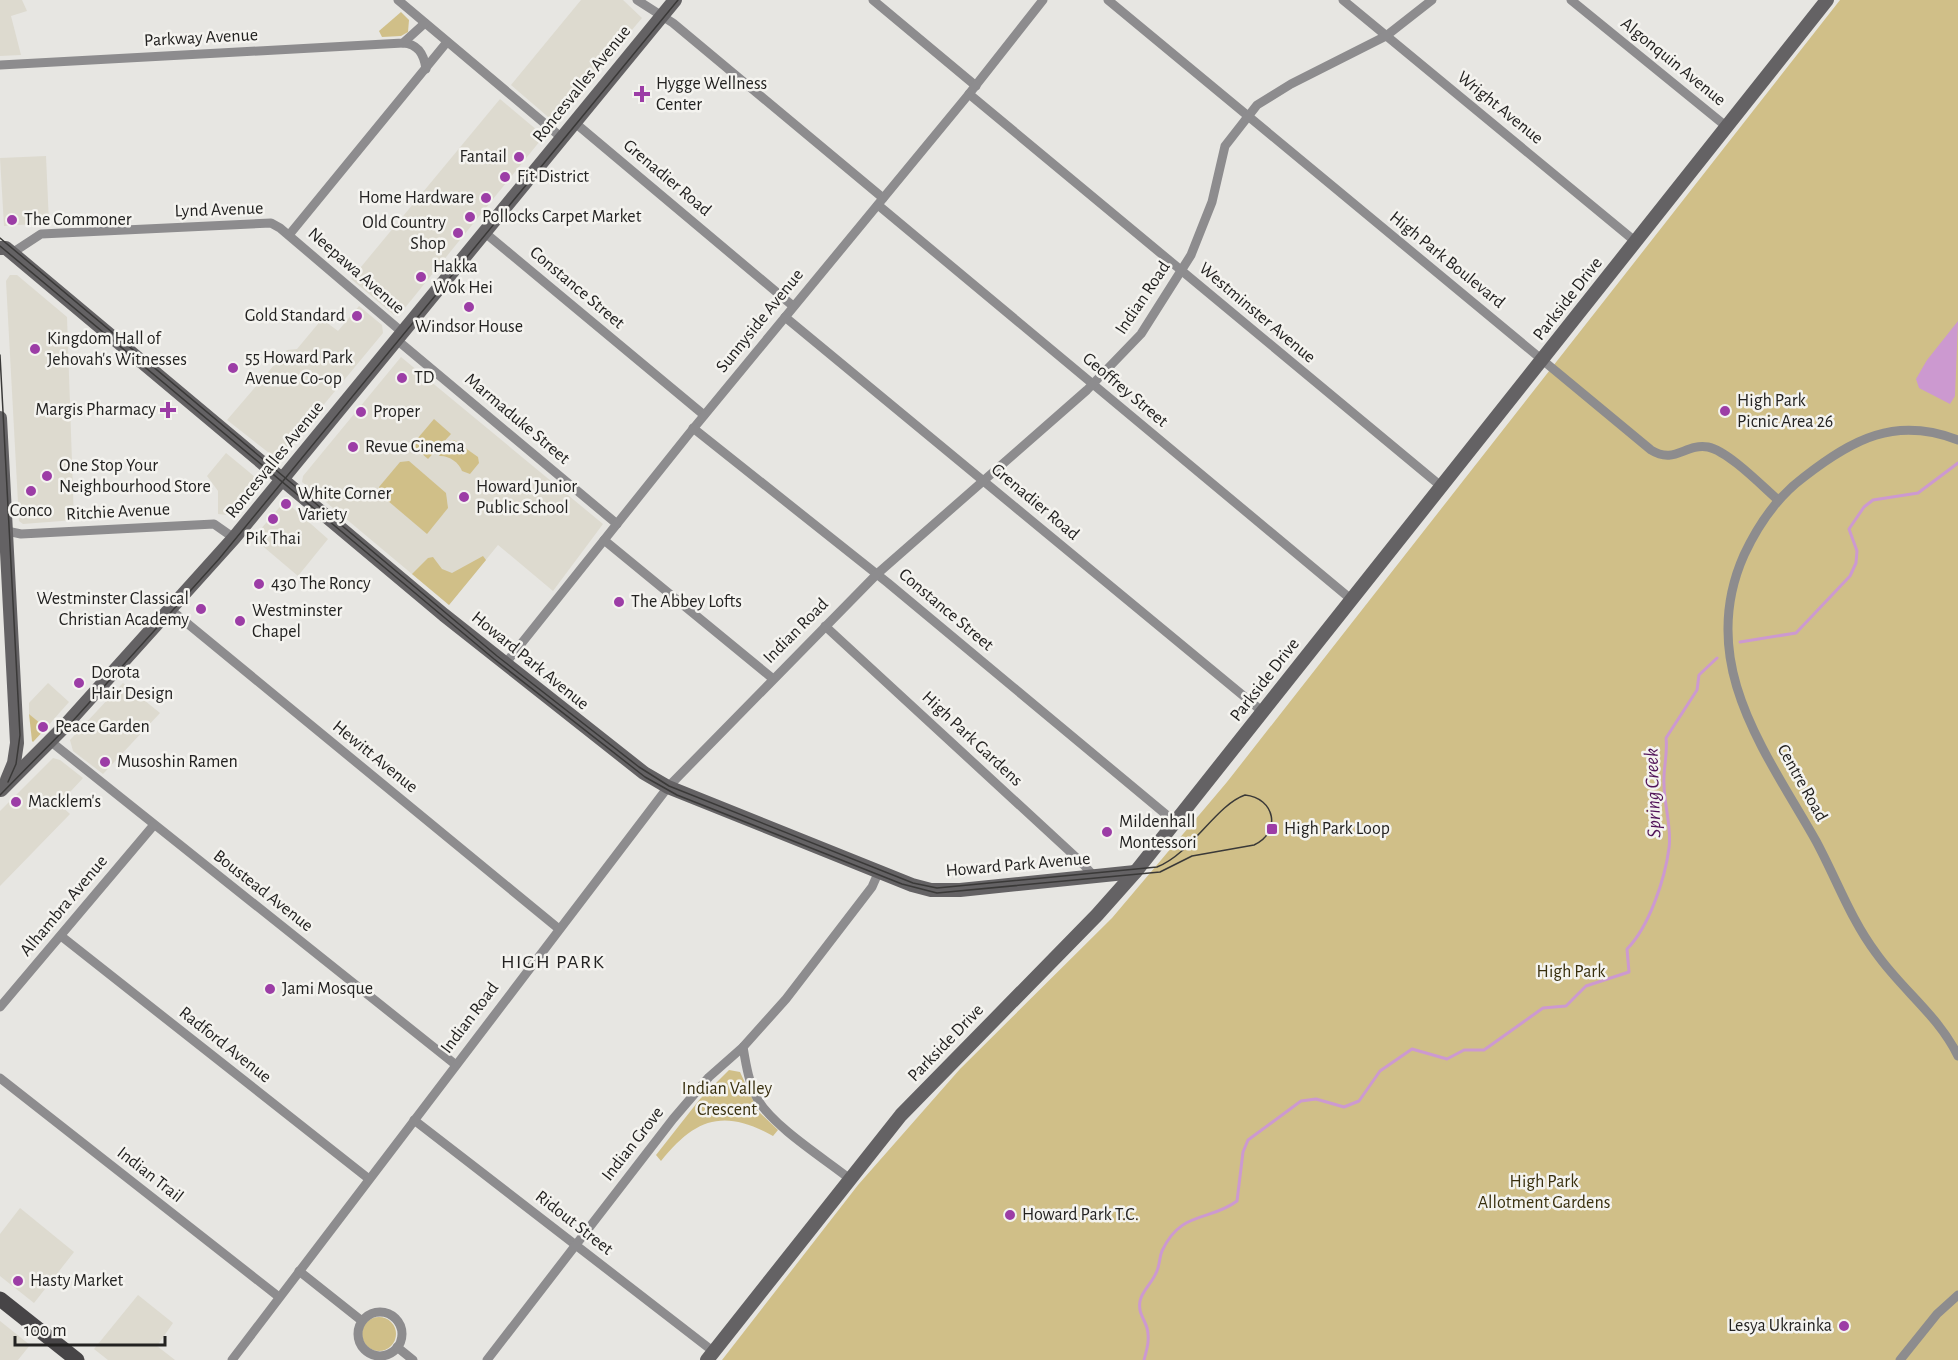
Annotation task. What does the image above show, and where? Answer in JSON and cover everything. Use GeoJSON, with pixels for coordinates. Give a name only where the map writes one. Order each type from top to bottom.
{"type":"FeatureCollection","features":[{"type":"Feature","properties":{"kind":"main road"},"geometry":{"type":"LineString","coordinates":[[0,1299],[76,1360]]}},
{"type":"Feature","properties":{"kind":"street"},"geometry":{"type":"LineString","coordinates":[[398,0],[562,138]]}},
{"type":"Feature","properties":{"kind":"street","name":"Geoffrey Street"},"geometry":{"type":"LineString","coordinates":[[637,0],[662,15],[1093,385],[1352,600]]}},
{"type":"Feature","properties":{"kind":"street","name":"Roncesvalles Avenue"},"geometry":{"type":"LineString","coordinates":[[1,791],[171,610],[234,538],[675,0]]}},
{"type":"Feature","properties":{"kind":"street"},"geometry":{"type":"LineString","coordinates":[[873,0],[976,86]]}},
{"type":"Feature","properties":{"kind":"street","name":"Sunnyside Avenue"},"geometry":{"type":"LineString","coordinates":[[504,664],[693,428],[976,86],[1043,0]]}},
{"type":"Feature","properties":{"kind":"street","name":"High Park Boulevard"},"geometry":{"type":"LineString","coordinates":[[1108,0],[1655,452],[1669,456],[1700,447],[1716,450],[1778,500]]}},
{"type":"Feature","properties":{"kind":"street","name":"Wright Avenue"},"geometry":{"type":"LineString","coordinates":[[1343,0],[1636,242]]}},
{"type":"Feature","properties":{"kind":"street","name":"Indian Road"},"geometry":{"type":"LineString","coordinates":[[232,1360],[668,787],[772,678],[877,574],[1093,385],[1141,334],[1182,272],[1206,218],[1226,146],[1248,117],[1267,97],[1386,36],[1432,0]]}},
{"type":"Feature","properties":{"kind":"street","name":"Algonquin Avenue"},"geometry":{"type":"LineString","coordinates":[[1571,0],[1727,127]]}},
{"type":"Feature","properties":{"kind":"street","name":"Parkside Drive"},"geometry":{"type":"LineString","coordinates":[[711,1356],[901,1115],[1089,923],[1135,872],[1827,0]]}},
{"type":"Feature","properties":{"kind":"street"},"geometry":{"type":"LineString","coordinates":[[403,43],[425,23]]}},
{"type":"Feature","properties":{"kind":"street"},"geometry":{"type":"LineString","coordinates":[[289,235],[447,42]]}},
{"type":"Feature","properties":{"kind":"street"},"geometry":{"type":"LineString","coordinates":[[403,43],[416,46],[424,57],[426,69]]}},
{"type":"Feature","properties":{"kind":"street","name":"Parkway Avenue"},"geometry":{"type":"LineString","coordinates":[[0,65],[403,43]]}},
{"type":"Feature","properties":{"kind":"street","name":"Westminster Avenue"},"geometry":{"type":"LineString","coordinates":[[969,94],[1442,487]]}},
{"type":"Feature","properties":{"kind":"street","name":"Grenadier Road"},"geometry":{"type":"LineString","coordinates":[[574,122],[793,306]]}},
{"type":"Feature","properties":{"kind":"street","name":"Lynd Avenue"},"geometry":{"type":"LineString","coordinates":[[6,250],[41,234],[271,224],[289,235]]}},
{"type":"Feature","properties":{"kind":"street","name":"Constance Street"},"geometry":{"type":"LineString","coordinates":[[484,232],[704,415]]}},
{"type":"Feature","properties":{"kind":"street","name":"Neepawa Avenue"},"geometry":{"type":"LineString","coordinates":[[289,235],[400,336]]}},
{"type":"Feature","properties":{"kind":"street","name":"Howard Park Avenue"},"geometry":{"type":"LineString","coordinates":[[6,250],[504,664],[644,773],[668,787],[912,885],[940,891],[1135,872]]}},
{"type":"Feature","properties":{"kind":"street","name":"Grenadier Road"},"geometry":{"type":"LineString","coordinates":[[785,317],[1263,712]]}},
{"type":"Feature","properties":{"kind":"street","name":"Marmaduke Street"},"geometry":{"type":"LineString","coordinates":[[400,336],[452,386],[617,524]]}},
{"type":"Feature","properties":{"kind":"street"},"geometry":{"type":"LineString","coordinates":[[0,417],[3,531],[17,743],[12,768],[1,791]]}},
{"type":"Feature","properties":{"kind":"street","name":"Constance Street"},"geometry":{"type":"LineString","coordinates":[[693,428],[877,574],[1175,822]]}},
{"type":"Feature","properties":{"kind":"street","name":"Centre Road"},"geometry":{"type":"LineString","coordinates":[[1958,440],[1919,431],[1884,432],[1853,443],[1827,458],[1778,500],[1749,544],[1732,595],[1728,648],[1736,689],[1750,724],[1834,874],[1865,938],[1884,964],[1941,1025],[1958,1056]]}},
{"type":"Feature","properties":{"kind":"street","name":"Ritchie Avenue"},"geometry":{"type":"LineString","coordinates":[[3,531],[21,534],[214,524],[234,538]]}},
{"type":"Feature","properties":{"kind":"street"},"geometry":{"type":"LineString","coordinates":[[604,540],[772,678]]}},
{"type":"Feature","properties":{"kind":"street","name":"Hewitt Avenue"},"geometry":{"type":"LineString","coordinates":[[171,610],[559,928]]}},
{"type":"Feature","properties":{"kind":"street","name":"High Park Gardens"},"geometry":{"type":"LineString","coordinates":[[825,626],[1095,877]]}},
{"type":"Feature","properties":{"kind":"street","name":"Boustead Avenue"},"geometry":{"type":"LineString","coordinates":[[50,741],[153,826],[456,1065]]}},
{"type":"Feature","properties":{"kind":"street","name":"Alhambra Avenue"},"geometry":{"type":"LineString","coordinates":[[0,1007],[153,826]]}},
{"type":"Feature","properties":{"kind":"street","name":"Indian Grove"},"geometry":{"type":"LineString","coordinates":[[487,1360],[692,1096],[743,1047],[793,990],[872,886],[879,871]]}},
{"type":"Feature","properties":{"kind":"street","name":"Radford Avenue"},"geometry":{"type":"LineString","coordinates":[[61,936],[369,1179]]}},
{"type":"Feature","properties":{"kind":"street"},"geometry":{"type":"LineString","coordinates":[[743,1047],[750,1081],[760,1102],[776,1120],[850,1179]]}},
{"type":"Feature","properties":{"kind":"street","name":"Indian Trail"},"geometry":{"type":"LineString","coordinates":[[0,1078],[279,1297]]}},
{"type":"Feature","properties":{"kind":"street","name":"Ridout Street"},"geometry":{"type":"LineString","coordinates":[[414,1120],[576,1245],[711,1356]]}},
{"type":"Feature","properties":{"kind":"street"},"geometry":{"type":"LineString","coordinates":[[299,1271],[362,1321]]}},
{"type":"Feature","properties":{"kind":"street"},"geometry":{"type":"LineString","coordinates":[[1900,1360],[1936,1314],[1958,1295]]}},
{"type":"Feature","properties":{"kind":"street"},"geometry":{"type":"LineString","coordinates":[[380,1312],[392,1316],[397,1321],[401,1334],[397,1347],[386,1354],[373,1354],[367,1351],[362,1346],[358,1333],[362,1321],[373,1313],[380,1312]]}},
{"type":"Feature","properties":{"kind":"street"},"geometry":{"type":"LineString","coordinates":[[397,1347],[413,1360]]}},
{"type":"Feature","properties":{"kind":"shaded area"},"geometry":{"type":"Polygon","coordinates":[[[0,0],[22,0],[27,11],[11,16],[21,55],[0,56],[0,0]]]}},
{"type":"Feature","properties":{"kind":"shaded area"},"geometry":{"type":"Polygon","coordinates":[[[581,0],[623,0],[642,18],[554,122],[511,85],[581,0]]]}},
{"type":"Feature","properties":{"kind":"shaded area"},"geometry":{"type":"Polygon","coordinates":[[[500,99],[544,136],[400,314],[394,315],[351,279],[500,99]]]}},
{"type":"Feature","properties":{"kind":"shaded area"},"geometry":{"type":"Polygon","coordinates":[[[46,156],[49,223],[4,226],[0,158],[46,156]]]}},
{"type":"Feature","properties":{"kind":"shaded area"},"geometry":{"type":"Polygon","coordinates":[[[10,275],[17,275],[67,317],[74,520],[23,524],[19,521],[6,281],[10,275]]]}},
{"type":"Feature","properties":{"kind":"shaded area"},"geometry":{"type":"Polygon","coordinates":[[[359,306],[382,325],[383,333],[278,460],[227,420],[287,350],[297,349],[322,319],[338,331],[359,306]]]}},
{"type":"Feature","properties":{"kind":"shaded area"},"geometry":{"type":"Polygon","coordinates":[[[1958,321],[1955,396],[1950,404],[1919,388],[1916,379],[1927,360],[1958,321]]]}},
{"type":"Feature","properties":{"kind":"shaded area","name":"Howard Junior Public School"},"geometry":{"type":"Polygon","coordinates":[[[401,357],[603,524],[553,591],[498,545],[449,605],[302,482],[303,476],[401,357]]]}},
{"type":"Feature","properties":{"kind":"shaded area"},"geometry":{"type":"Polygon","coordinates":[[[226,453],[260,481],[235,516],[218,514],[218,491],[207,476],[226,453]]]}},
{"type":"Feature","properties":{"kind":"shaded area"},"geometry":{"type":"Polygon","coordinates":[[[285,501],[328,539],[298,576],[253,538],[285,501]]]}},
{"type":"Feature","properties":{"kind":"shaded area"},"geometry":{"type":"Polygon","coordinates":[[[48,683],[69,702],[46,728],[29,714],[29,703],[48,683]]]}},
{"type":"Feature","properties":{"kind":"shaded area"},"geometry":{"type":"Polygon","coordinates":[[[123,683],[160,713],[103,774],[73,751],[70,740],[123,683]]]}},
{"type":"Feature","properties":{"kind":"shaded area"},"geometry":{"type":"Polygon","coordinates":[[[53,758],[60,760],[83,778],[59,804],[70,814],[0,886],[0,811],[53,758]]]}},
{"type":"Feature","properties":{"kind":"shaded area"},"geometry":{"type":"Polygon","coordinates":[[[20,1208],[74,1252],[34,1303],[0,1276],[0,1234],[20,1208]]]}},
{"type":"Feature","properties":{"kind":"shaded area"},"geometry":{"type":"Polygon","coordinates":[[[138,1295],[173,1323],[157,1346],[175,1360],[108,1360],[94,1349],[138,1295]]]}},
{"type":"Feature","properties":{"kind":"shaded area"},"geometry":{"type":"Polygon","coordinates":[[[0,1321],[30,1345],[18,1360],[0,1360],[0,1321]]]}},
{"type":"Feature","properties":{"kind":"green space","name":"High Park"},"geometry":{"type":"Polygon","coordinates":[[[1840,0],[1958,0],[1958,1360],[722,1360],[858,1185],[960,1069],[1112,918],[1227,782],[1840,0]]]}},
{"type":"Feature","properties":{"kind":"green space"},"geometry":{"type":"Polygon","coordinates":[[[401,12],[409,20],[408,32],[401,36],[382,37],[379,31],[401,12]]]}},
{"type":"Feature","properties":{"kind":"green space"},"geometry":{"type":"Polygon","coordinates":[[[434,419],[451,434],[428,459],[412,445],[434,419]]]}},
{"type":"Feature","properties":{"kind":"green space"},"geometry":{"type":"Polygon","coordinates":[[[454,440],[478,457],[479,463],[470,474],[462,471],[453,460],[439,456],[450,441],[454,440]]]}},
{"type":"Feature","properties":{"kind":"green space"},"geometry":{"type":"Polygon","coordinates":[[[409,461],[446,493],[448,508],[427,534],[381,495],[379,487],[400,462],[409,461]]]}},
{"type":"Feature","properties":{"kind":"green space"},"geometry":{"type":"Polygon","coordinates":[[[483,556],[486,560],[449,605],[412,574],[428,558],[433,557],[442,569],[452,573],[483,556]]]}},
{"type":"Feature","properties":{"kind":"green space"},"geometry":{"type":"Polygon","coordinates":[[[29,714],[46,728],[33,742],[32,741],[29,714]]]}},
{"type":"Feature","properties":{"kind":"green space","name":"Indian Valley Crescent"},"geometry":{"type":"Polygon","coordinates":[[[729,1070],[740,1072],[758,1111],[778,1130],[773,1136],[739,1122],[711,1122],[686,1135],[661,1161],[656,1155],[700,1099],[729,1070]]]}},
{"type":"Feature","properties":{"kind":"green space"},"geometry":{"type":"Polygon","coordinates":[[[379,1317],[391,1322],[396,1334],[391,1346],[379,1351],[367,1346],[362,1334],[367,1322],[379,1317]]]}},
{"type":"Feature","properties":{"kind":"waterway","name":"Spring Creek"},"geometry":{"type":"LineString","coordinates":[[1740,642],[1796,633],[1850,576],[1856,563],[1857,551],[1849,529],[1864,507],[1873,500],[1918,493],[1958,463]]}},
{"type":"Feature","properties":{"kind":"waterway","name":"Spring Creek"},"geometry":{"type":"LineString","coordinates":[[1144,1360],[1148,1336],[1140,1301],[1157,1270],[1162,1251],[1178,1229],[1196,1218],[1216,1212],[1237,1201],[1243,1152],[1248,1140],[1301,1101],[1316,1099],[1344,1107],[1359,1101],[1380,1071],[1412,1049],[1447,1059],[1464,1050],[1484,1050],[1543,1008],[1566,1006],[1586,986],[1629,972],[1627,949],[1635,940],[1655,902],[1669,848],[1664,784],[1666,738],[1697,690],[1699,675],[1717,658]]}},
{"type":"Feature","properties":{"kind":"tram line"},"geometry":{"type":"LineString","coordinates":[[0,795],[70,724],[219,559],[678,0]]}},
{"type":"Feature","properties":{"kind":"tram line"},"geometry":{"type":"LineString","coordinates":[[0,238],[497,656],[639,767],[669,786],[913,883],[937,888],[1157,867],[1170,860],[1193,841],[1224,808],[1245,795],[1255,797],[1268,809],[1271,816],[1269,832],[1254,845],[1192,856],[1160,872],[937,893],[902,884],[677,795],[645,777],[494,659],[0,246]]}},
{"type":"Feature","properties":{"kind":"tram line"},"geometry":{"type":"LineString","coordinates":[[0,355],[20,735],[16,764],[8,782]]}},
{"type":"Feature","properties":{"kind":"place","name":"Hygge Wellness Center"},"geometry":{"type":"Point","coordinates":[642,94]}},
{"type":"Feature","properties":{"kind":"place","name":"Fantail"},"geometry":{"type":"Point","coordinates":[519,157]}},
{"type":"Feature","properties":{"kind":"place","name":"Fit District"},"geometry":{"type":"Point","coordinates":[505,177]}},
{"type":"Feature","properties":{"kind":"place","name":"Home Hardware"},"geometry":{"type":"Point","coordinates":[486,198]}},
{"type":"Feature","properties":{"kind":"place","name":"Pollocks Carpet Market"},"geometry":{"type":"Point","coordinates":[470,217]}},
{"type":"Feature","properties":{"kind":"place","name":"The Commoner"},"geometry":{"type":"Point","coordinates":[12,220]}},
{"type":"Feature","properties":{"kind":"place","name":"Old Country Shop"},"geometry":{"type":"Point","coordinates":[458,233]}},
{"type":"Feature","properties":{"kind":"place","name":"Hakka Wok Hei"},"geometry":{"type":"Point","coordinates":[421,277]}},
{"type":"Feature","properties":{"kind":"place","name":"Windsor House"},"geometry":{"type":"Point","coordinates":[469,307]}},
{"type":"Feature","properties":{"kind":"place","name":"Gold Standard"},"geometry":{"type":"Point","coordinates":[357,316]}},
{"type":"Feature","properties":{"kind":"place","name":"Kingdom Hall of Jehovah's Witnesses"},"geometry":{"type":"Point","coordinates":[35,349]}},
{"type":"Feature","properties":{"kind":"place","name":"55 Howard Park Avenue Co-op"},"geometry":{"type":"Point","coordinates":[233,368]}},
{"type":"Feature","properties":{"kind":"place","name":"TD"},"geometry":{"type":"Point","coordinates":[402,378]}},
{"type":"Feature","properties":{"kind":"place","name":"Margis Pharmacy"},"geometry":{"type":"Point","coordinates":[168,410]}},
{"type":"Feature","properties":{"kind":"place","name":"High Park Picnic Area 26"},"geometry":{"type":"Point","coordinates":[1725,411]}},
{"type":"Feature","properties":{"kind":"place","name":"Proper"},"geometry":{"type":"Point","coordinates":[361,412]}},
{"type":"Feature","properties":{"kind":"place","name":"Revue Cinema"},"geometry":{"type":"Point","coordinates":[353,447]}},
{"type":"Feature","properties":{"kind":"place","name":"One Stop Your Neighbourhood Store"},"geometry":{"type":"Point","coordinates":[47,476]}},
{"type":"Feature","properties":{"kind":"place","name":"Conco"},"geometry":{"type":"Point","coordinates":[31,491]}},
{"type":"Feature","properties":{"kind":"place","name":"Howard Junior Public School"},"geometry":{"type":"Point","coordinates":[464,497]}},
{"type":"Feature","properties":{"kind":"place","name":"White Corner Variety"},"geometry":{"type":"Point","coordinates":[286,504]}},
{"type":"Feature","properties":{"kind":"place","name":"Pik Thai"},"geometry":{"type":"Point","coordinates":[273,519]}},
{"type":"Feature","properties":{"kind":"place","name":"430 The Roncy"},"geometry":{"type":"Point","coordinates":[259,584]}},
{"type":"Feature","properties":{"kind":"place","name":"The Abbey Lofts"},"geometry":{"type":"Point","coordinates":[619,602]}},
{"type":"Feature","properties":{"kind":"place","name":"Westminster Classical Christian Academy"},"geometry":{"type":"Point","coordinates":[201,609]}},
{"type":"Feature","properties":{"kind":"place","name":"Westminster Chapel"},"geometry":{"type":"Point","coordinates":[240,621]}},
{"type":"Feature","properties":{"kind":"place","name":"Dorota Hair Design"},"geometry":{"type":"Point","coordinates":[79,683]}},
{"type":"Feature","properties":{"kind":"place","name":"Peace Garden"},"geometry":{"type":"Point","coordinates":[43,727]}},
{"type":"Feature","properties":{"kind":"place","name":"Musoshin Ramen"},"geometry":{"type":"Point","coordinates":[105,762]}},
{"type":"Feature","properties":{"kind":"place","name":"Macklem's"},"geometry":{"type":"Point","coordinates":[16,802]}},
{"type":"Feature","properties":{"kind":"place","name":"High Park Loop"},"geometry":{"type":"Point","coordinates":[1272,829]}},
{"type":"Feature","properties":{"kind":"place","name":"Mildenhall Montessori"},"geometry":{"type":"Point","coordinates":[1107,832]}},
{"type":"Feature","properties":{"kind":"place","name":"Jami Mosque"},"geometry":{"type":"Point","coordinates":[270,989]}},
{"type":"Feature","properties":{"kind":"place","name":"Howard Park T.C."},"geometry":{"type":"Point","coordinates":[1010,1215]}},
{"type":"Feature","properties":{"kind":"place","name":"Hasty Market"},"geometry":{"type":"Point","coordinates":[18,1281]}},
{"type":"Feature","properties":{"kind":"place","name":"Lesya Ukrainka"},"geometry":{"type":"Point","coordinates":[1844,1326]}},
{"type":"Feature","properties":{"kind":"district","name":"HIGH PARK"},"geometry":{"type":"Point","coordinates":[553,962]}},
{"type":"Feature","properties":{"kind":"park label","name":"High Park Allotment Gardens"},"geometry":{"type":"Point","coordinates":[1544,1192]}}]}
